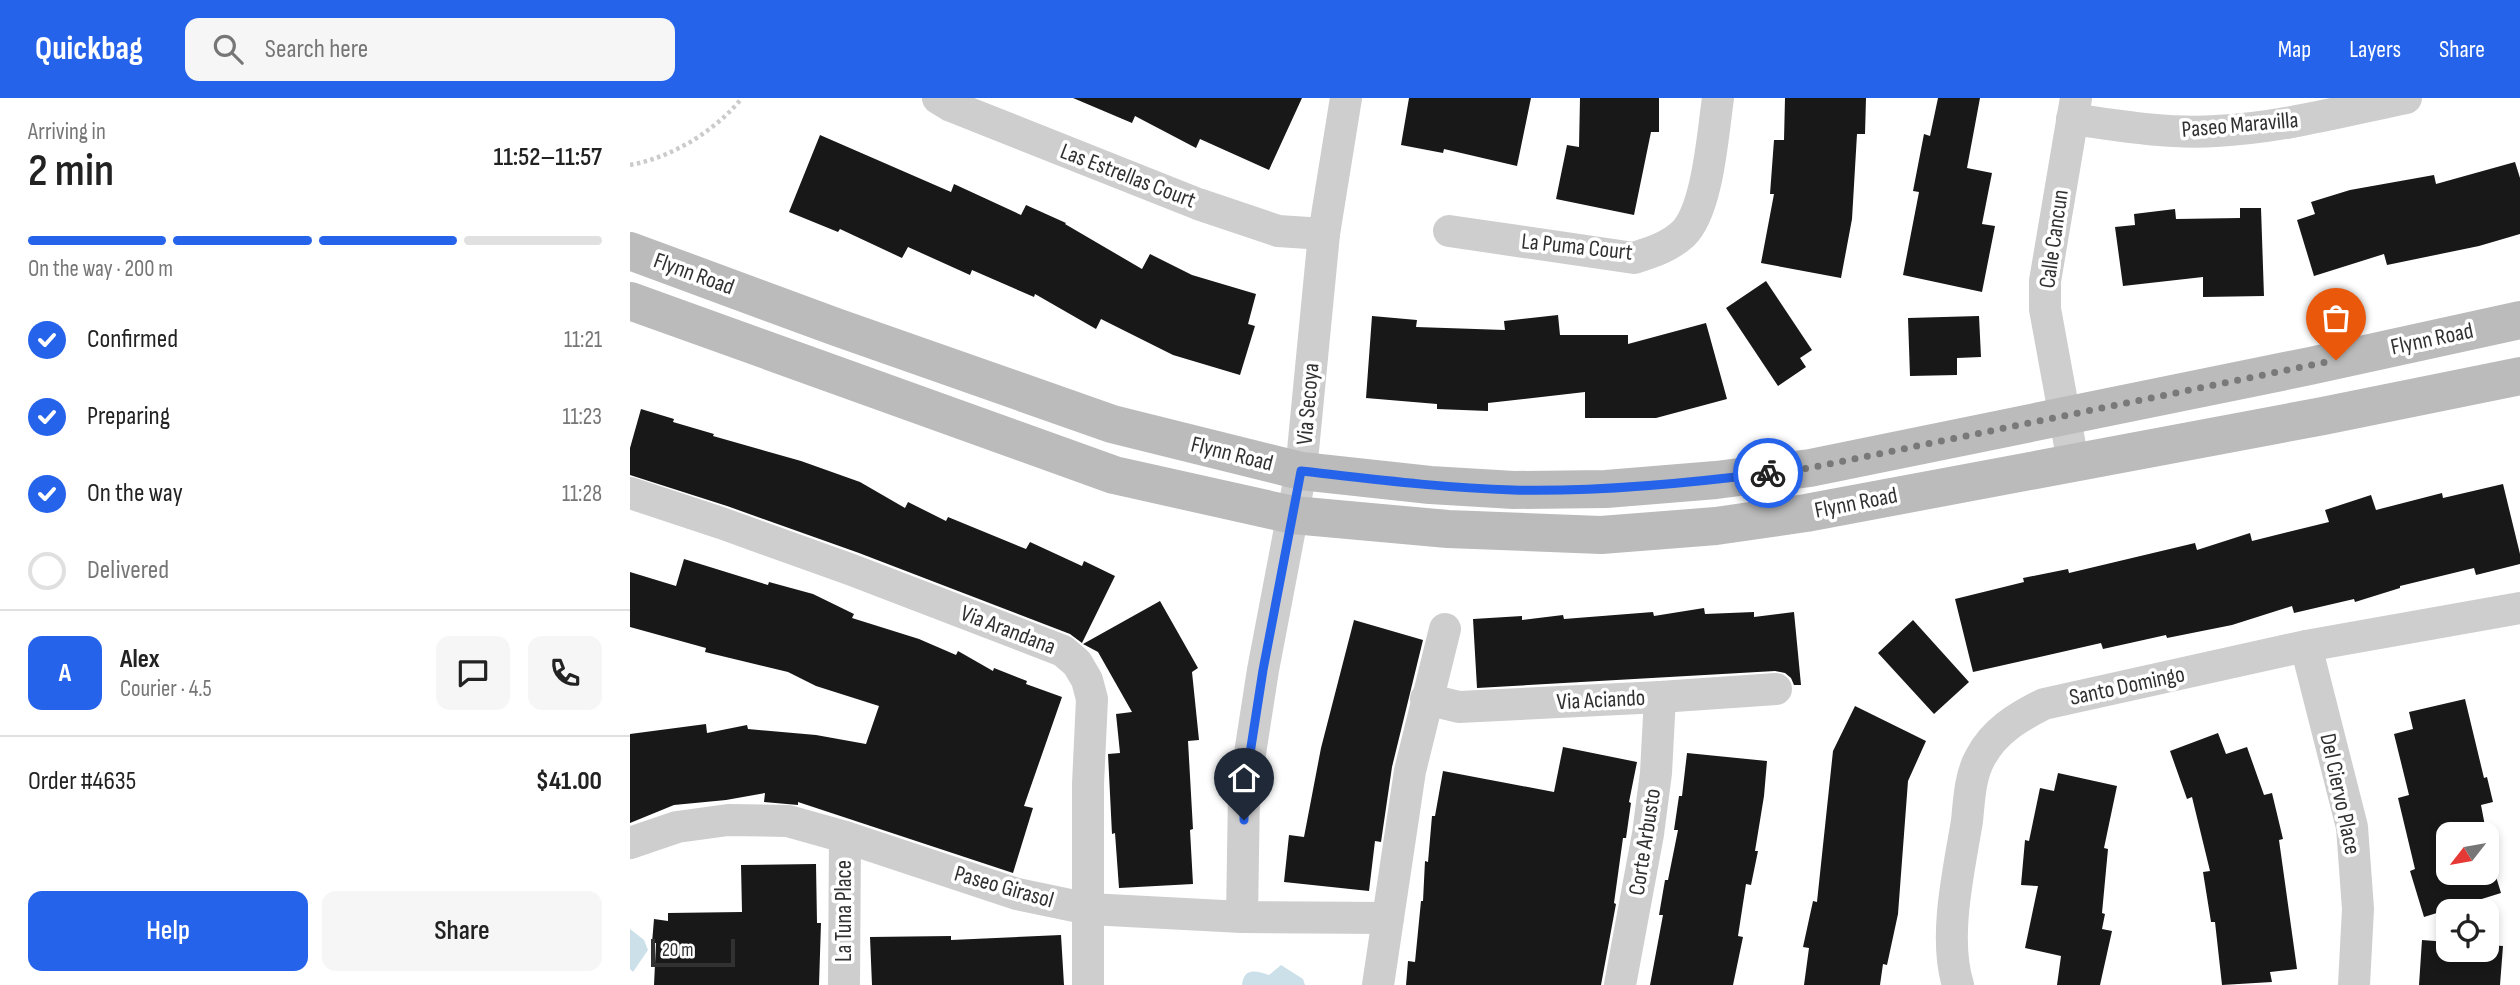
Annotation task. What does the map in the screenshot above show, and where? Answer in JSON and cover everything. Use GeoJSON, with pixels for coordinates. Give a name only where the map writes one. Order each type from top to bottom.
{"type":"FeatureCollection","features":[{"type":"Feature","properties":{"kind":"main road","name":"Flynn Road"},"geometry":{"type":"LineString","coordinates":[[630,250],[836,327],[1112,424],[1301,471],[1430,485],[1514,490],[1606,489],[1716,480],[1810,468],[2520,320]]}},
{"type":"Feature","properties":{"kind":"main road","name":"Flynn Road"},"geometry":{"type":"LineString","coordinates":[[630,302],[1114,475],[1293,515],[1448,529],[1601,535],[1716,526],[1806,513],[2323,416],[2520,376]]}},
{"type":"Feature","properties":{"kind":"street","name":"Las Estrellas Court"},"geometry":{"type":"LineString","coordinates":[[938,98],[951,106],[1209,208],[1278,231],[1324,234]]}},
{"type":"Feature","properties":{"kind":"street","name":"Via Secoya"},"geometry":{"type":"LineString","coordinates":[[1242,917],[1244,792],[1263,670],[1301,471],[1324,234],[1346,98]]}},
{"type":"Feature","properties":{"kind":"street","name":"La Puma Court"},"geometry":{"type":"LineString","coordinates":[[1449,231],[1634,257],[1664,248],[1684,233],[1698,211],[1718,98]]}},
{"type":"Feature","properties":{"kind":"street","name":"Paseo Maravilla"},"geometry":{"type":"LineString","coordinates":[[2074,108],[2157,131],[2216,131],[2281,125],[2406,98]]}},
{"type":"Feature","properties":{"kind":"street","name":"Calle Cancun"},"geometry":{"type":"LineString","coordinates":[[2073,462],[2045,309],[2045,281],[2074,108]]}},
{"type":"Feature","properties":{"kind":"street","name":"Via Arandana"},"geometry":{"type":"LineString","coordinates":[[630,493],[721,523],[989,622],[1063,651],[1077,663],[1087,680],[1092,699],[1088,784],[1088,985]]}},
{"type":"Feature","properties":{"kind":"street","name":"Santo Domingo"},"geometry":{"type":"LineString","coordinates":[[1958,985],[1953,968],[1952,943],[1957,884],[1971,788],[1979,759],[1997,733],[2023,714],[2045,704],[2306,646],[2520,608]]}},
{"type":"Feature","properties":{"kind":"street"},"geometry":{"type":"LineString","coordinates":[[1378,985],[1410,771],[1445,629]]}},
{"type":"Feature","properties":{"kind":"street","name":"Del Ciervo Place"},"geometry":{"type":"LineString","coordinates":[[2306,646],[2352,827],[2358,909],[2354,985]]}},
{"type":"Feature","properties":{"kind":"street","name":"Via Aciando"},"geometry":{"type":"LineString","coordinates":[[1426,699],[1459,707],[1776,689]]}},
{"type":"Feature","properties":{"kind":"street","name":"Corte Arbusto"},"geometry":{"type":"LineString","coordinates":[[1620,985],[1648,834],[1656,773],[1660,697]]}},
{"type":"Feature","properties":{"kind":"street","name":"Paseo Girasol"},"geometry":{"type":"LineString","coordinates":[[630,843],[677,827],[728,820],[788,821],[1017,894],[1089,909],[1242,917],[1388,918]]}},
{"type":"Feature","properties":{"kind":"street","name":"La Tuna Place"},"geometry":{"type":"LineString","coordinates":[[844,985],[845,837]]}},
{"type":"Feature","properties":{"kind":"path"},"geometry":{"type":"LineString","coordinates":[[630,165],[667,155],[695,139],[742,98]]}},
{"type":"Feature","properties":{"kind":"water"},"geometry":{"type":"Polygon","coordinates":[[[630,929],[644,940],[648,950],[633,972],[630,969],[630,929]]]}},
{"type":"Feature","properties":{"kind":"water"},"geometry":{"type":"Polygon","coordinates":[[[1281,965],[1303,979],[1305,985],[1242,985],[1248,973],[1269,975],[1281,965]]]}},
{"type":"Feature","properties":{"kind":"building"},"geometry":{"type":"Polygon","coordinates":[[[1073,98],[1302,98],[1269,170],[1200,139],[1196,148],[1135,116],[1132,123],[1073,98]]]}},
{"type":"Feature","properties":{"kind":"building"},"geometry":{"type":"Polygon","coordinates":[[[1409,98],[1531,98],[1517,166],[1444,149],[1443,153],[1401,145],[1409,98]]]}},
{"type":"Feature","properties":{"kind":"building"},"geometry":{"type":"Polygon","coordinates":[[[1580,98],[1659,98],[1659,132],[1651,132],[1634,215],[1556,199],[1567,145],[1579,147],[1580,98]]]}},
{"type":"Feature","properties":{"kind":"building"},"geometry":{"type":"Polygon","coordinates":[[[1785,98],[1866,98],[1865,134],[1857,134],[1852,219],[1841,278],[1761,263],[1774,194],[1770,194],[1774,140],[1784,140],[1785,98]]]}},
{"type":"Feature","properties":{"kind":"building"},"geometry":{"type":"Polygon","coordinates":[[[1938,98],[1980,98],[1967,168],[1992,173],[1982,224],[1995,226],[1982,292],[1903,275],[1919,192],[1913,191],[1924,134],[1930,136],[1938,98]]]}},
{"type":"Feature","properties":{"kind":"building"},"geometry":{"type":"Polygon","coordinates":[[[820,135],[951,192],[954,184],[1021,215],[1026,205],[1066,223],[1142,269],[1150,254],[1192,275],[1256,294],[1248,324],[1255,326],[1240,375],[1173,355],[1101,319],[1096,329],[1035,294],[1034,297],[972,270],[970,275],[908,247],[902,258],[840,229],[838,232],[789,212],[820,135]]]}},
{"type":"Feature","properties":{"kind":"building"},"geometry":{"type":"Polygon","coordinates":[[[2515,162],[2520,178],[2520,234],[2479,246],[2387,265],[2384,254],[2314,276],[2297,220],[2315,214],[2311,202],[2350,190],[2434,175],[2436,184],[2515,162]]]}},
{"type":"Feature","properties":{"kind":"building"},"geometry":{"type":"Polygon","coordinates":[[[2240,208],[2261,208],[2264,296],[2203,297],[2203,277],[2123,286],[2115,227],[2135,225],[2134,214],[2175,209],[2176,219],[2240,218],[2240,208]]]}},
{"type":"Feature","properties":{"kind":"building"},"geometry":{"type":"Polygon","coordinates":[[[1766,281],[1812,350],[1800,358],[1806,367],[1778,386],[1726,308],[1766,281]]]}},
{"type":"Feature","properties":{"kind":"building"},"geometry":{"type":"Polygon","coordinates":[[[1558,315],[1560,335],[1628,335],[1628,344],[1706,323],[1727,399],[1656,418],[1585,418],[1585,392],[1488,403],[1488,411],[1437,409],[1437,404],[1366,398],[1372,316],[1417,320],[1416,327],[1505,330],[1504,321],[1558,315]]]}},
{"type":"Feature","properties":{"kind":"building"},"geometry":{"type":"Polygon","coordinates":[[[1979,316],[1981,357],[1957,358],[1957,375],[1910,376],[1908,318],[1979,316]]]}},
{"type":"Feature","properties":{"kind":"building"},"geometry":{"type":"Polygon","coordinates":[[[641,409],[714,434],[713,436],[801,461],[860,482],[905,508],[908,502],[946,521],[948,517],[1026,549],[1030,542],[1082,566],[1084,561],[1115,576],[1082,643],[1070,634],[859,553],[630,475],[630,448],[641,409]]]}},
{"type":"Feature","properties":{"kind":"building"},"geometry":{"type":"Polygon","coordinates":[[[2503,484],[2520,564],[2476,575],[2474,568],[2400,586],[2355,602],[2354,599],[2294,613],[2292,606],[2232,625],[2167,638],[2166,635],[2103,649],[2101,643],[1973,672],[1955,599],[2024,582],[2023,578],[2068,569],[2069,573],[2195,543],[2197,550],[2250,533],[2252,541],[2329,522],[2325,510],[2371,495],[2376,510],[2442,493],[2443,498],[2503,484]]]}},
{"type":"Feature","properties":{"kind":"building"},"geometry":{"type":"Polygon","coordinates":[[[684,559],[768,585],[769,582],[813,594],[854,614],[852,618],[919,639],[956,655],[958,651],[993,671],[994,668],[1027,681],[1026,684],[1062,697],[1024,806],[1033,808],[1013,873],[798,802],[798,805],[764,802],[765,793],[674,805],[630,823],[630,734],[706,724],[707,733],[747,725],[748,729],[816,735],[866,744],[879,706],[816,686],[788,672],[705,652],[706,648],[630,627],[630,572],[676,586],[684,559]]]}},
{"type":"Feature","properties":{"kind":"building"},"geometry":{"type":"Polygon","coordinates":[[[1160,601],[1198,668],[1192,672],[1199,740],[1188,741],[1193,884],[1119,888],[1115,833],[1112,834],[1108,754],[1120,753],[1116,714],[1132,712],[1098,652],[1083,644],[1160,601]]]}},
{"type":"Feature","properties":{"kind":"building"},"geometry":{"type":"Polygon","coordinates":[[[1704,608],[1705,614],[1754,612],[1754,617],[1794,612],[1801,685],[1794,685],[1785,673],[1775,671],[1477,688],[1473,619],[1522,616],[1522,620],[1563,615],[1564,619],[1653,612],[1654,616],[1704,608]]]}},
{"type":"Feature","properties":{"kind":"building"},"geometry":{"type":"Polygon","coordinates":[[[1354,620],[1423,640],[1392,767],[1381,842],[1375,841],[1369,891],[1284,882],[1289,835],[1304,837],[1321,748],[1354,620]]]}},
{"type":"Feature","properties":{"kind":"building"},"geometry":{"type":"Polygon","coordinates":[[[1913,620],[1969,682],[1934,714],[1878,653],[1913,620]]]}},
{"type":"Feature","properties":{"kind":"building"},"geometry":{"type":"Polygon","coordinates":[[[2465,699],[2484,778],[2487,777],[2493,802],[2481,805],[2484,822],[2436,822],[2436,886],[2499,886],[2501,893],[2482,899],[2436,899],[2436,913],[2424,917],[2410,871],[2415,869],[2398,798],[2409,795],[2394,734],[2413,729],[2409,712],[2465,699]]]}},
{"type":"Feature","properties":{"kind":"building"},"geometry":{"type":"Polygon","coordinates":[[[1855,706],[1926,741],[1908,781],[1898,914],[1887,965],[1883,964],[1880,985],[1804,985],[1809,948],[1803,947],[1813,901],[1817,902],[1833,751],[1855,706]]]}},
{"type":"Feature","properties":{"kind":"building"},"geometry":{"type":"Polygon","coordinates":[[[2218,733],[2226,754],[2247,747],[2264,795],[2272,793],[2283,839],[2279,840],[2297,969],[2270,972],[2272,982],[2222,985],[2215,922],[2211,922],[2203,872],[2210,871],[2192,797],[2187,799],[2170,751],[2218,733]]]}},
{"type":"Feature","properties":{"kind":"building"},"geometry":{"type":"Polygon","coordinates":[[[1563,747],[1637,762],[1601,985],[1406,985],[1408,961],[1415,962],[1425,861],[1428,862],[1432,816],[1435,816],[1443,771],[1554,792],[1563,747]]]}},
{"type":"Feature","properties":{"kind":"building"},"geometry":{"type":"Polygon","coordinates":[[[1687,753],[1767,761],[1755,851],[1758,851],[1751,885],[1746,884],[1738,936],[1743,937],[1733,985],[1650,985],[1663,915],[1659,915],[1665,880],[1668,880],[1678,830],[1674,830],[1679,796],[1682,796],[1687,753]]]}},
{"type":"Feature","properties":{"kind":"building"},"geometry":{"type":"Polygon","coordinates":[[[2058,773],[2117,786],[2104,848],[2108,849],[2102,929],[2112,931],[2100,985],[2057,985],[2061,956],[2025,948],[2038,886],[2021,885],[2025,840],[2029,841],[2040,788],[2054,791],[2058,773]]]}},
{"type":"Feature","properties":{"kind":"building"},"geometry":{"type":"Polygon","coordinates":[[[816,864],[817,923],[821,923],[819,985],[654,985],[654,919],[668,921],[668,913],[742,912],[741,865],[816,864]]]}},
{"type":"Feature","properties":{"kind":"building"},"geometry":{"type":"Polygon","coordinates":[[[1061,935],[1064,985],[872,985],[870,937],[951,936],[951,940],[1061,935]]]}},
{"type":"Feature","properties":{"kind":"building"},"geometry":{"type":"Polygon","coordinates":[[[2422,940],[2436,941],[2436,962],[2499,962],[2499,946],[2503,946],[2500,985],[2419,985],[2422,940]]]}},
{"type":"Feature","properties":{"kind":"way so far"},"geometry":{"type":"LineString","coordinates":[[1768,473],[1810,468],[2336,360]]}},
{"type":"Feature","properties":{"kind":"route"},"geometry":{"type":"LineString","coordinates":[[1244,820],[1244,792],[1263,670],[1301,471],[1430,485],[1514,490],[1606,489],[1768,473]]}}]}
